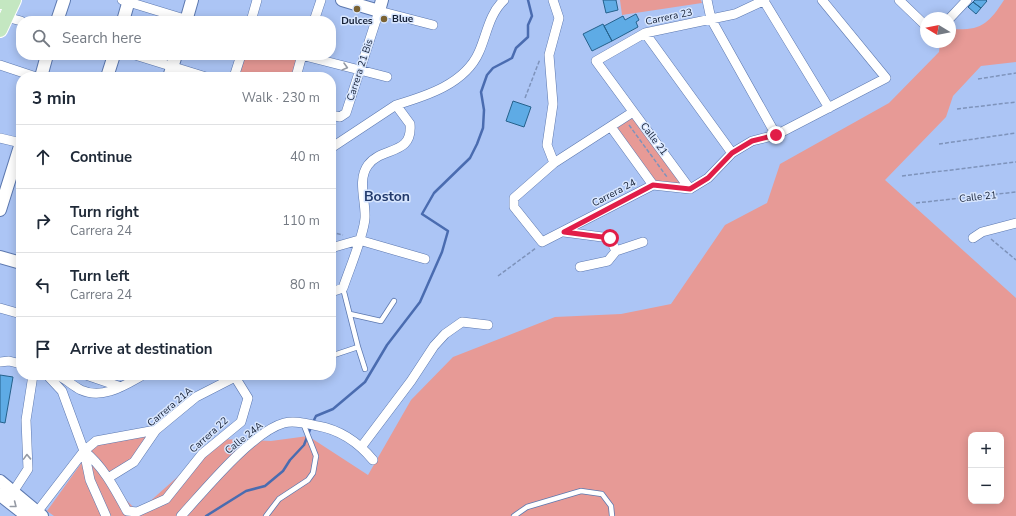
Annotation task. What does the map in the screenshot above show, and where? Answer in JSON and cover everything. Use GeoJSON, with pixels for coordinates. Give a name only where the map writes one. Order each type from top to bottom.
{"type":"FeatureCollection","features":[{"type":"Feature","properties":{"kind":"main road"},"geometry":{"type":"LineString","coordinates":[[0,30],[14,0]]}},
{"type":"Feature","properties":{"kind":"street"},"geometry":{"type":"LineString","coordinates":[[59,16],[64,0]]}},
{"type":"Feature","properties":{"kind":"street"},"geometry":{"type":"LineString","coordinates":[[189,16],[192,0]]}},
{"type":"Feature","properties":{"kind":"street"},"geometry":{"type":"LineString","coordinates":[[253,16],[258,0]]}},
{"type":"Feature","properties":{"kind":"street"},"geometry":{"type":"LineString","coordinates":[[316,16],[321,0]]}},
{"type":"Feature","properties":{"kind":"street"},"geometry":{"type":"LineString","coordinates":[[342,0],[381,6],[433,25]]}},
{"type":"Feature","properties":{"kind":"street"},"geometry":{"type":"LineString","coordinates":[[336,145],[396,105],[421,97],[449,84],[465,72],[478,53],[495,10],[504,0]]}},
{"type":"Feature","properties":{"kind":"street"},"geometry":{"type":"LineString","coordinates":[[552,0],[559,18],[551,43],[549,60],[553,104],[547,145],[554,163]]}},
{"type":"Feature","properties":{"kind":"street"},"geometry":{"type":"LineString","coordinates":[[707,0],[711,19],[776,135]]}},
{"type":"Feature","properties":{"kind":"street"},"geometry":{"type":"LineString","coordinates":[[611,127],[653,185],[690,189],[708,178],[732,153],[752,141],[776,135],[886,78],[822,0]]}},
{"type":"Feature","properties":{"kind":"street"},"geometry":{"type":"LineString","coordinates":[[899,0],[920,20]]}},
{"type":"Feature","properties":{"kind":"street"},"geometry":{"type":"LineString","coordinates":[[956,12],[967,0]]}},
{"type":"Feature","properties":{"kind":"street"},"geometry":{"type":"LineString","coordinates":[[124,16],[127,1],[175,16]]}},
{"type":"Feature","properties":{"kind":"street"},"geometry":{"type":"LineString","coordinates":[[764,1],[829,108]]}},
{"type":"Feature","properties":{"kind":"street","name":"Carrera 23"},"geometry":{"type":"LineString","coordinates":[[633,112],[596,61],[645,33],[735,14],[764,1]]}},
{"type":"Feature","properties":{"kind":"street","name":"Carrera 21 Bis"},"geometry":{"type":"LineString","coordinates":[[336,115],[344,116],[346,113],[381,6]]}},
{"type":"Feature","properties":{"kind":"street"},"geometry":{"type":"LineString","coordinates":[[6,17],[16,20]]}},
{"type":"Feature","properties":{"kind":"street"},"geometry":{"type":"LineString","coordinates":[[645,33],[732,153]]}},
{"type":"Feature","properties":{"kind":"street"},"geometry":{"type":"LineString","coordinates":[[42,72],[46,60]]}},
{"type":"Feature","properties":{"kind":"street"},"geometry":{"type":"LineString","coordinates":[[109,72],[112,60]]}},
{"type":"Feature","properties":{"kind":"street"},"geometry":{"type":"LineString","coordinates":[[152,60],[191,72]]}},
{"type":"Feature","properties":{"kind":"street"},"geometry":{"type":"LineString","coordinates":[[236,72],[239,60]]}},
{"type":"Feature","properties":{"kind":"street"},"geometry":{"type":"LineString","coordinates":[[297,72],[301,60]]}},
{"type":"Feature","properties":{"kind":"street"},"geometry":{"type":"LineString","coordinates":[[320,60],[387,78]]}},
{"type":"Feature","properties":{"kind":"street"},"geometry":{"type":"LineString","coordinates":[[0,65],[21,72]]}},
{"type":"Feature","properties":{"kind":"street"},"geometry":{"type":"LineString","coordinates":[[336,290],[343,288],[365,220],[362,180],[366,170],[372,161],[380,155],[396,149],[405,143],[409,137],[410,124],[396,105]]}},
{"type":"Feature","properties":{"kind":"street"},"geometry":{"type":"LineString","coordinates":[[542,242],[514,207],[514,198],[554,163],[633,112]]}},
{"type":"Feature","properties":{"kind":"street","name":"Calle 21"},"geometry":{"type":"LineString","coordinates":[[633,112],[690,189]]}},
{"type":"Feature","properties":{"kind":"street"},"geometry":{"type":"LineString","coordinates":[[0,138],[16,142]]}},
{"type":"Feature","properties":{"kind":"street"},"geometry":{"type":"LineString","coordinates":[[0,210],[16,159]]}},
{"type":"Feature","properties":{"kind":"street","name":"Carrera 24"},"geometry":{"type":"LineString","coordinates":[[542,242],[653,185]]}},
{"type":"Feature","properties":{"kind":"street"},"geometry":{"type":"LineString","coordinates":[[973,238],[982,232],[1016,223]]}},
{"type":"Feature","properties":{"kind":"street"},"geometry":{"type":"LineString","coordinates":[[564,232],[610,238],[616,251]]}},
{"type":"Feature","properties":{"kind":"street"},"geometry":{"type":"LineString","coordinates":[[336,247],[359,240],[425,260]]}},
{"type":"Feature","properties":{"kind":"street"},"geometry":{"type":"LineString","coordinates":[[580,267],[608,261],[616,251],[643,242]]}},
{"type":"Feature","properties":{"kind":"street"},"geometry":{"type":"LineString","coordinates":[[0,257],[16,262]]}},
{"type":"Feature","properties":{"kind":"street"},"geometry":{"type":"LineString","coordinates":[[0,308],[16,313]]}},
{"type":"Feature","properties":{"kind":"street"},"geometry":{"type":"LineString","coordinates":[[373,460],[362,446],[411,381],[434,346],[445,334],[462,322],[488,324]]}},
{"type":"Feature","properties":{"kind":"street"},"geometry":{"type":"LineString","coordinates":[[0,362],[10,361],[16,363]]}},
{"type":"Feature","properties":{"kind":"street"},"geometry":{"type":"LineString","coordinates":[[13,492],[28,469],[26,420],[32,380]]}},
{"type":"Feature","properties":{"kind":"street"},"geometry":{"type":"LineString","coordinates":[[52,380],[62,391],[84,451],[90,480],[106,516]]}},
{"type":"Feature","properties":{"kind":"street"},"geometry":{"type":"LineString","coordinates":[[65,380],[82,391],[89,392],[109,392],[134,380]]}},
{"type":"Feature","properties":{"kind":"street"},"geometry":{"type":"LineString","coordinates":[[101,380],[122,387]]}},
{"type":"Feature","properties":{"kind":"street","name":"Carrera 21A"},"geometry":{"type":"LineString","coordinates":[[108,478],[134,462],[156,430],[196,397],[229,380]]}},
{"type":"Feature","properties":{"kind":"street","name":"Carrera 22"},"geometry":{"type":"LineString","coordinates":[[108,478],[127,511],[138,512],[166,499],[202,454],[241,422],[248,398],[237,380]]}},
{"type":"Feature","properties":{"kind":"street","name":"Calle 24A"},"geometry":{"type":"LineString","coordinates":[[181,516],[232,460],[268,432],[285,423],[303,423],[329,428],[362,446]]}},
{"type":"Feature","properties":{"kind":"street"},"geometry":{"type":"LineString","coordinates":[[35,515],[84,451],[96,441],[156,430]]}},
{"type":"Feature","properties":{"kind":"street"},"geometry":{"type":"LineString","coordinates":[[84,451],[94,459],[108,478]]}},
{"type":"Feature","properties":{"kind":"street"},"geometry":{"type":"LineString","coordinates":[[0,481],[35,515]]}},
{"type":"Feature","properties":{"kind":"street"},"geometry":{"type":"LineString","coordinates":[[0,489],[13,492]]}},
{"type":"Feature","properties":{"kind":"street"},"geometry":{"type":"LineString","coordinates":[[0,495],[35,515]]}},
{"type":"Feature","properties":{"kind":"lane"},"geometry":{"type":"LineString","coordinates":[[343,288],[365,369]]}},
{"type":"Feature","properties":{"kind":"lane"},"geometry":{"type":"LineString","coordinates":[[350,314],[381,321],[394,301]]}},
{"type":"Feature","properties":{"kind":"lane"},"geometry":{"type":"LineString","coordinates":[[336,354],[358,347]]}},
{"type":"Feature","properties":{"kind":"lane"},"geometry":{"type":"LineString","coordinates":[[266,516],[279,499],[308,480],[313,473],[316,456],[303,423]]}},
{"type":"Feature","properties":{"kind":"lane"},"geometry":{"type":"LineString","coordinates":[[514,516],[527,508],[581,491],[602,494],[611,506],[612,516]]}},
{"type":"Feature","properties":{"kind":"path"},"geometry":{"type":"LineString","coordinates":[[524,98],[543,53],[551,43]]}},
{"type":"Feature","properties":{"kind":"path"},"geometry":{"type":"LineString","coordinates":[[978,79],[1016,74]]}},
{"type":"Feature","properties":{"kind":"path"},"geometry":{"type":"LineString","coordinates":[[957,109],[1016,102]]}},
{"type":"Feature","properties":{"kind":"path"},"geometry":{"type":"LineString","coordinates":[[624,118],[674,187]]}},
{"type":"Feature","properties":{"kind":"path"},"geometry":{"type":"LineString","coordinates":[[939,144],[1016,133]]}},
{"type":"Feature","properties":{"kind":"path"},"geometry":{"type":"LineString","coordinates":[[902,176],[1016,162]]}},
{"type":"Feature","properties":{"kind":"path","name":"Calle 21"},"geometry":{"type":"LineString","coordinates":[[916,204],[1016,192]]}},
{"type":"Feature","properties":{"kind":"path"},"geometry":{"type":"LineString","coordinates":[[982,232],[1016,260]]}},
{"type":"Feature","properties":{"kind":"path"},"geometry":{"type":"LineString","coordinates":[[498,276],[536,249],[542,242]]}},
{"type":"Feature","properties":{"kind":"shaded area"},"geometry":{"type":"Polygon","coordinates":[[[620,0],[701,0],[702,3],[622,15],[620,0]]]}},
{"type":"Feature","properties":{"kind":"shaded area"},"geometry":{"type":"Polygon","coordinates":[[[1004,0],[1016,0],[1016,62],[981,66],[953,96],[946,117],[885,180],[1016,298],[1016,516],[54,516],[47,511],[85,458],[138,512],[220,439],[271,441],[308,436],[368,475],[411,400],[453,357],[555,317],[621,314],[671,304],[725,225],[767,203],[780,164],[889,103],[939,52],[939,48],[956,48],[956,29],[969,29],[982,25],[993,15],[1004,0]]]}},
{"type":"Feature","properties":{"kind":"shaded area"},"geometry":{"type":"Polygon","coordinates":[[[239,60],[300,60],[297,72],[236,72],[239,60]]]}},
{"type":"Feature","properties":{"kind":"shaded area"},"geometry":{"type":"Polygon","coordinates":[[[633,112],[690,189],[653,185],[611,127],[633,112]]]}},
{"type":"Feature","properties":{"kind":"shaded area"},"geometry":{"type":"Polygon","coordinates":[[[156,430],[134,462],[108,478],[84,451],[96,441],[156,430]]]}},
{"type":"Feature","properties":{"kind":"building"},"geometry":{"type":"Polygon","coordinates":[[[603,0],[616,0],[618,10],[606,13],[603,0]]]}},
{"type":"Feature","properties":{"kind":"building"},"geometry":{"type":"Polygon","coordinates":[[[975,0],[987,1],[981,8],[973,2],[975,0]]]}},
{"type":"Feature","properties":{"kind":"building"},"geometry":{"type":"Polygon","coordinates":[[[973,2],[981,8],[976,14],[968,7],[973,2]]]}},
{"type":"Feature","properties":{"kind":"building"},"geometry":{"type":"Polygon","coordinates":[[[636,14],[639,20],[636,22],[638,27],[612,41],[604,26],[623,16],[625,20],[636,14]]]}},
{"type":"Feature","properties":{"kind":"building"},"geometry":{"type":"Polygon","coordinates":[[[603,24],[612,41],[592,51],[583,34],[603,24]]]}},
{"type":"Feature","properties":{"kind":"building"},"geometry":{"type":"Polygon","coordinates":[[[513,101],[531,107],[524,127],[506,121],[513,101]]]}},
{"type":"Feature","properties":{"kind":"building"},"geometry":{"type":"Polygon","coordinates":[[[0,375],[13,377],[5,423],[0,422],[0,375]]]}},
{"type":"Feature","properties":{"kind":"waterway"},"geometry":{"type":"LineString","coordinates":[[313,422],[316,416],[333,409],[365,382],[387,345],[420,302],[442,252],[448,231],[422,214],[434,193],[470,158],[477,144],[483,128],[484,110],[481,92],[487,75],[493,68],[512,58],[516,48],[528,37],[528,25],[532,16],[528,0]]}},
{"type":"Feature","properties":{"kind":"waterway"},"geometry":{"type":"LineString","coordinates":[[206,516],[246,491],[265,486],[283,471],[290,460],[304,445],[311,427]]}},
{"type":"Feature","properties":{"kind":"place","name":"Dulces"},"geometry":{"type":"Point","coordinates":[357,9]}},
{"type":"Feature","properties":{"kind":"place","name":"Blue"},"geometry":{"type":"Point","coordinates":[384,19]}},
{"type":"Feature","properties":{"kind":"district","name":"Boston"},"geometry":{"type":"Point","coordinates":[387,196]}},
{"type":"Feature","properties":{"kind":"route"},"geometry":{"type":"LineString","coordinates":[[610,238],[564,232],[653,185],[690,189],[708,178],[732,153],[752,141],[776,135]]}}]}
